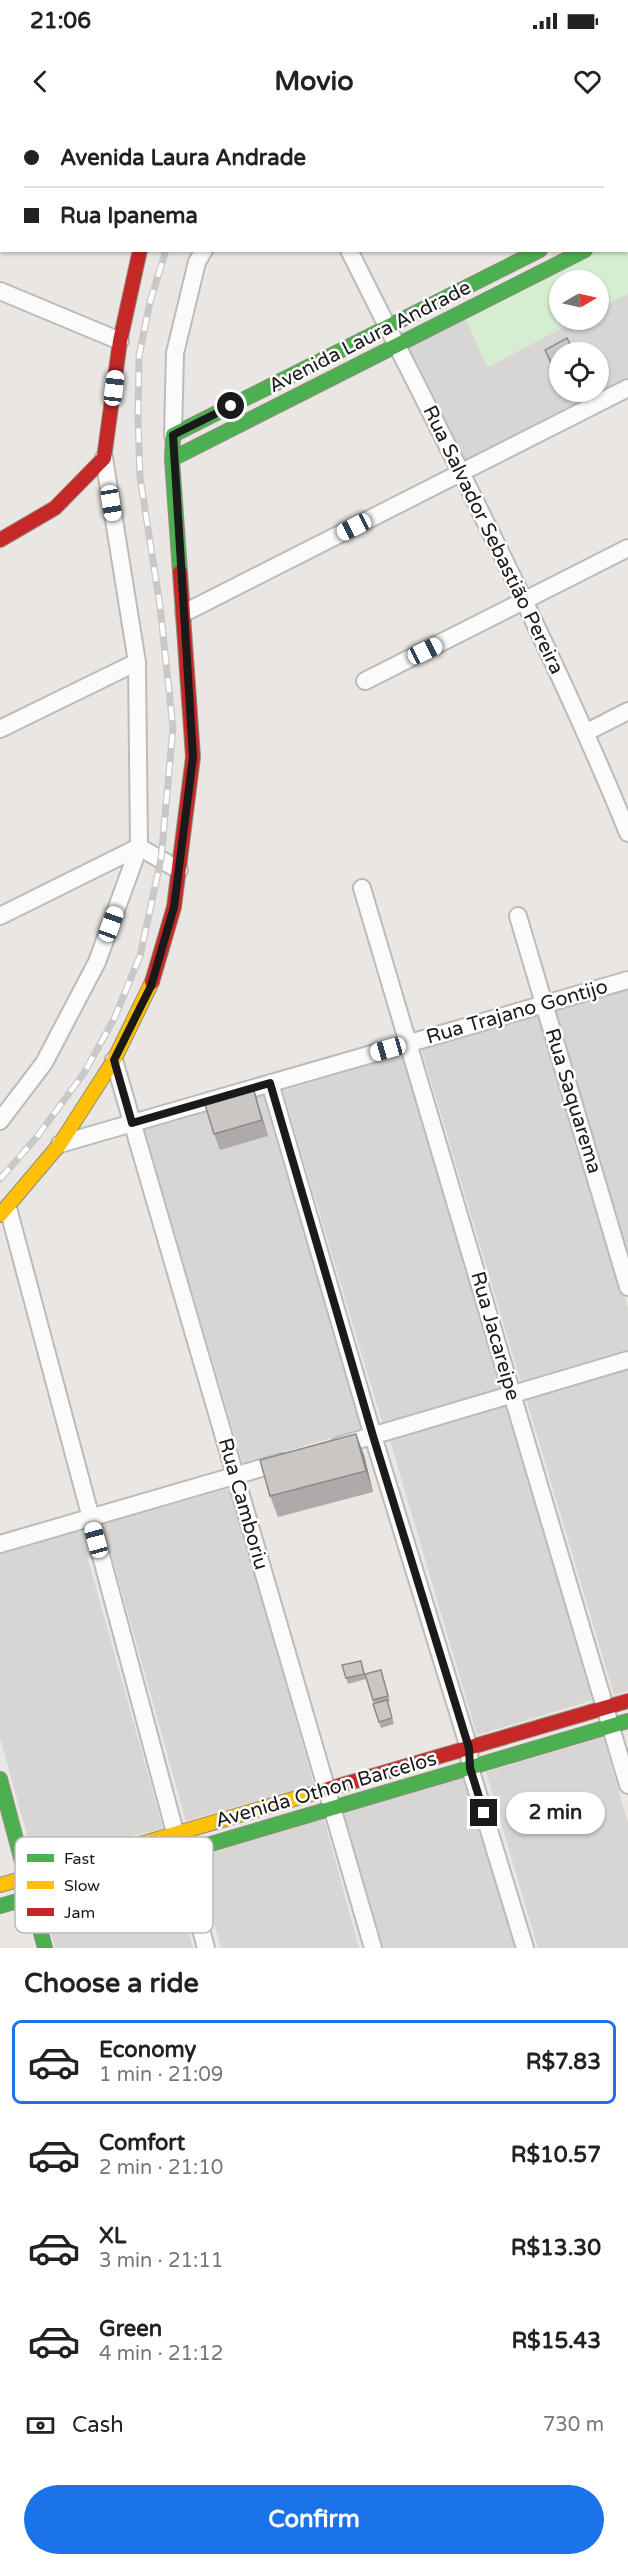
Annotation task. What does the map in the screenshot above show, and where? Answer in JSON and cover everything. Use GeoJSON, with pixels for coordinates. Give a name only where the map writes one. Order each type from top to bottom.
{"type":"FeatureCollection","features":[{"type":"Feature","properties":{"kind":"street"},"geometry":{"type":"LineString","coordinates":[[0,1121],[44,1063],[97,962],[139,847],[137,662],[104,458],[120,341],[140,252]]}},
{"type":"Feature","properties":{"kind":"street","name":"Rua Salvador Sebastião Pereira"},"geometry":{"type":"LineString","coordinates":[[350,252],[587,732],[628,833]]}},
{"type":"Feature","properties":{"kind":"street","name":"Avenida Laura Andrade"},"geometry":{"type":"LineString","coordinates":[[173,435],[536,252]]}},
{"type":"Feature","properties":{"kind":"street","name":"Avenida Laura Andrade"},"geometry":{"type":"LineString","coordinates":[[172,459],[581,252]]}},
{"type":"Feature","properties":{"kind":"street"},"geometry":{"type":"LineString","coordinates":[[176,1837],[90,1517],[4,1212],[60,1144],[114,1060],[151,986],[174,907],[193,757],[172,459],[176,353],[201,256]]}},
{"type":"Feature","properties":{"kind":"street"},"geometry":{"type":"LineString","coordinates":[[0,291],[120,341]]}},
{"type":"Feature","properties":{"kind":"street"},"geometry":{"type":"LineString","coordinates":[[184,613],[628,388]]}},
{"type":"Feature","properties":{"kind":"street"},"geometry":{"type":"LineString","coordinates":[[0,540],[55,508],[104,458]]}},
{"type":"Feature","properties":{"kind":"street"},"geometry":{"type":"LineString","coordinates":[[33,504],[81,484]]}},
{"type":"Feature","properties":{"kind":"street"},"geometry":{"type":"LineString","coordinates":[[365,681],[628,548]]}},
{"type":"Feature","properties":{"kind":"street"},"geometry":{"type":"LineString","coordinates":[[0,729],[137,662]]}},
{"type":"Feature","properties":{"kind":"street"},"geometry":{"type":"LineString","coordinates":[[587,732],[628,711]]}},
{"type":"Feature","properties":{"kind":"street"},"geometry":{"type":"LineString","coordinates":[[139,847],[179,870]]}},
{"type":"Feature","properties":{"kind":"street"},"geometry":{"type":"LineString","coordinates":[[0,916],[139,847]]}},
{"type":"Feature","properties":{"kind":"street","name":"Rua Jacareipe"},"geometry":{"type":"LineString","coordinates":[[362,888],[628,1785]]}},
{"type":"Feature","properties":{"kind":"street","name":"Rua Saquarema"},"geometry":{"type":"LineString","coordinates":[[518,916],[628,1287]]}},
{"type":"Feature","properties":{"kind":"street","name":"Rua Trajano Gontijo"},"geometry":{"type":"LineString","coordinates":[[60,1144],[628,980]]}},
{"type":"Feature","properties":{"kind":"street","name":"Rua Camboriu"},"geometry":{"type":"LineString","coordinates":[[114,1060],[373,1948]]}},
{"type":"Feature","properties":{"kind":"street"},"geometry":{"type":"LineString","coordinates":[[270,1083],[373,1436],[469,1748],[470,1768],[525,1948]]}},
{"type":"Feature","properties":{"kind":"street"},"geometry":{"type":"LineString","coordinates":[[327,1449],[628,1360]]}},
{"type":"Feature","properties":{"kind":"street"},"geometry":{"type":"LineString","coordinates":[[0,1544],[292,1459]]}},
{"type":"Feature","properties":{"kind":"street","name":"Avenida Othon Barcelos"},"geometry":{"type":"LineString","coordinates":[[165,1837],[628,1701]]}},
{"type":"Feature","properties":{"kind":"street","name":"Avenida Othon Barcelos"},"geometry":{"type":"LineString","coordinates":[[213,1843],[628,1721]]}},
{"type":"Feature","properties":{"kind":"street"},"geometry":{"type":"LineString","coordinates":[[0,1779],[15,1837]]}},
{"type":"Feature","properties":{"kind":"street","name":"Avenida Othon Barcelos"},"geometry":{"type":"LineString","coordinates":[[0,1885],[15,1880]]}},
{"type":"Feature","properties":{"kind":"street","name":"Avenida Othon Barcelos"},"geometry":{"type":"LineString","coordinates":[[0,1906],[15,1902]]}},
{"type":"Feature","properties":{"kind":"street"},"geometry":{"type":"LineString","coordinates":[[41,1933],[45,1948]]}},
{"type":"Feature","properties":{"kind":"street"},"geometry":{"type":"LineString","coordinates":[[202,1933],[206,1948]]}},
{"type":"Feature","properties":{"kind":"shaded area"},"geometry":{"type":"Polygon","coordinates":[[[628,293],[628,388],[609,398],[609,342],[549,342],[549,402],[600,402],[460,473],[397,346],[463,312],[488,367],[558,330],[609,330],[609,303],[628,293]]]}},
{"type":"Feature","properties":{"kind":"shaded area"},"geometry":{"type":"Polygon","coordinates":[[[628,989],[628,1256],[555,1011],[628,989]]]}},
{"type":"Feature","properties":{"kind":"shaded area"},"geometry":{"type":"Polygon","coordinates":[[[540,1013],[628,1308],[628,1350],[521,1382],[421,1048],[540,1013]]]}},
{"type":"Feature","properties":{"kind":"shaded area"},"geometry":{"type":"Polygon","coordinates":[[[402,1055],[501,1389],[383,1425],[283,1091],[402,1055]]]}},
{"type":"Feature","properties":{"kind":"shaded area"},"geometry":{"type":"Polygon","coordinates":[[[263,1095],[362,1429],[243,1464],[144,1130],[263,1095]]]}},
{"type":"Feature","properties":{"kind":"shaded area"},"geometry":{"type":"Polygon","coordinates":[[[628,1367],[628,1691],[614,1695],[526,1398],[628,1367]]]}},
{"type":"Feature","properties":{"kind":"shaded area"},"geometry":{"type":"Polygon","coordinates":[[[505,1402],[593,1700],[477,1735],[389,1437],[505,1402]]]}},
{"type":"Feature","properties":{"kind":"shaded area"},"geometry":{"type":"Polygon","coordinates":[[[231,1488],[314,1785],[186,1821],[103,1524],[231,1488]]]}},
{"type":"Feature","properties":{"kind":"shaded area"},"geometry":{"type":"Polygon","coordinates":[[[80,1531],[163,1828],[130,1837],[28,1837],[0,1738],[0,1553],[80,1531]]]}},
{"type":"Feature","properties":{"kind":"shaded area"},"geometry":{"type":"Polygon","coordinates":[[[603,1737],[628,1823],[628,1948],[538,1948],[486,1772],[603,1737]]]}},
{"type":"Feature","properties":{"kind":"shaded area"},"geometry":{"type":"Polygon","coordinates":[[[465,1777],[516,1948],[383,1948],[343,1811],[465,1777]]]}},
{"type":"Feature","properties":{"kind":"shaded area"},"geometry":{"type":"Polygon","coordinates":[[[324,1819],[359,1948],[221,1948],[213,1919],[213,1849],[324,1819]]]}},
{"type":"Feature","properties":{"kind":"shaded area"},"geometry":{"type":"Polygon","coordinates":[[[51,1933],[189,1933],[193,1948],[55,1948],[51,1933]]]}},
{"type":"Feature","properties":{"kind":"green space"},"geometry":{"type":"Polygon","coordinates":[[[583,252],[628,252],[628,293],[609,303],[609,270],[549,270],[549,330],[558,330],[487,367],[463,312],[583,252]]]}},
{"type":"Feature","properties":{"kind":"building"},"geometry":{"type":"Polygon","coordinates":[[[253,1087],[262,1120],[214,1134],[204,1101],[253,1087]]]}},
{"type":"Feature","properties":{"kind":"building"},"geometry":{"type":"Polygon","coordinates":[[[356,1434],[366,1471],[270,1496],[260,1460],[356,1434]]]}},
{"type":"Feature","properties":{"kind":"building"},"geometry":{"type":"Polygon","coordinates":[[[361,1661],[364,1674],[346,1678],[342,1665],[361,1661]]]}},
{"type":"Feature","properties":{"kind":"building"},"geometry":{"type":"Polygon","coordinates":[[[381,1670],[388,1696],[373,1700],[365,1674],[381,1670]]]}},
{"type":"Feature","properties":{"kind":"building"},"geometry":{"type":"Polygon","coordinates":[[[387,1700],[392,1718],[379,1722],[373,1704],[387,1700]]]}},
{"type":"Feature","properties":{"kind":"railway"},"geometry":{"type":"LineString","coordinates":[[0,1179],[36,1138],[84,1073],[114,1019],[140,956],[161,859],[173,728],[160,606],[140,477],[138,417],[139,356],[150,302],[165,252]]}},
{"type":"Feature","properties":{"kind":"traffic: fast"},"geometry":{"type":"LineString","coordinates":[[180,572],[172,459],[173,435],[536,252]]}},
{"type":"Feature","properties":{"kind":"traffic: fast"},"geometry":{"type":"LineString","coordinates":[[172,459],[581,252]]}},
{"type":"Feature","properties":{"kind":"traffic: fast"},"geometry":{"type":"LineString","coordinates":[[213,1843],[628,1721]]}},
{"type":"Feature","properties":{"kind":"traffic: fast"},"geometry":{"type":"LineString","coordinates":[[0,1779],[15,1837]]}},
{"type":"Feature","properties":{"kind":"traffic: fast"},"geometry":{"type":"LineString","coordinates":[[0,1906],[15,1902]]}},
{"type":"Feature","properties":{"kind":"traffic: fast"},"geometry":{"type":"LineString","coordinates":[[41,1933],[45,1948]]}},
{"type":"Feature","properties":{"kind":"traffic: slow"},"geometry":{"type":"LineString","coordinates":[[0,1215],[60,1144],[114,1060],[152,982]]}},
{"type":"Feature","properties":{"kind":"traffic: slow"},"geometry":{"type":"LineString","coordinates":[[164,1837],[328,1789]]}},
{"type":"Feature","properties":{"kind":"traffic: slow"},"geometry":{"type":"LineString","coordinates":[[0,1885],[15,1881]]}},
{"type":"Feature","properties":{"kind":"traffic: jam"},"geometry":{"type":"LineString","coordinates":[[0,540],[55,508],[104,458],[120,341],[140,252]]}},
{"type":"Feature","properties":{"kind":"traffic: jam"},"geometry":{"type":"LineString","coordinates":[[152,982],[174,907],[193,757],[180,572]]}},
{"type":"Feature","properties":{"kind":"traffic: jam"},"geometry":{"type":"LineString","coordinates":[[328,1789],[628,1701]]}},
{"type":"Feature","properties":{"kind":"route"},"geometry":{"type":"LineString","coordinates":[[231,406],[173,435],[172,459],[193,757],[174,907],[151,986],[114,1060],[132,1123],[270,1083],[373,1436],[469,1748],[470,1768],[484,1813]]}}]}
